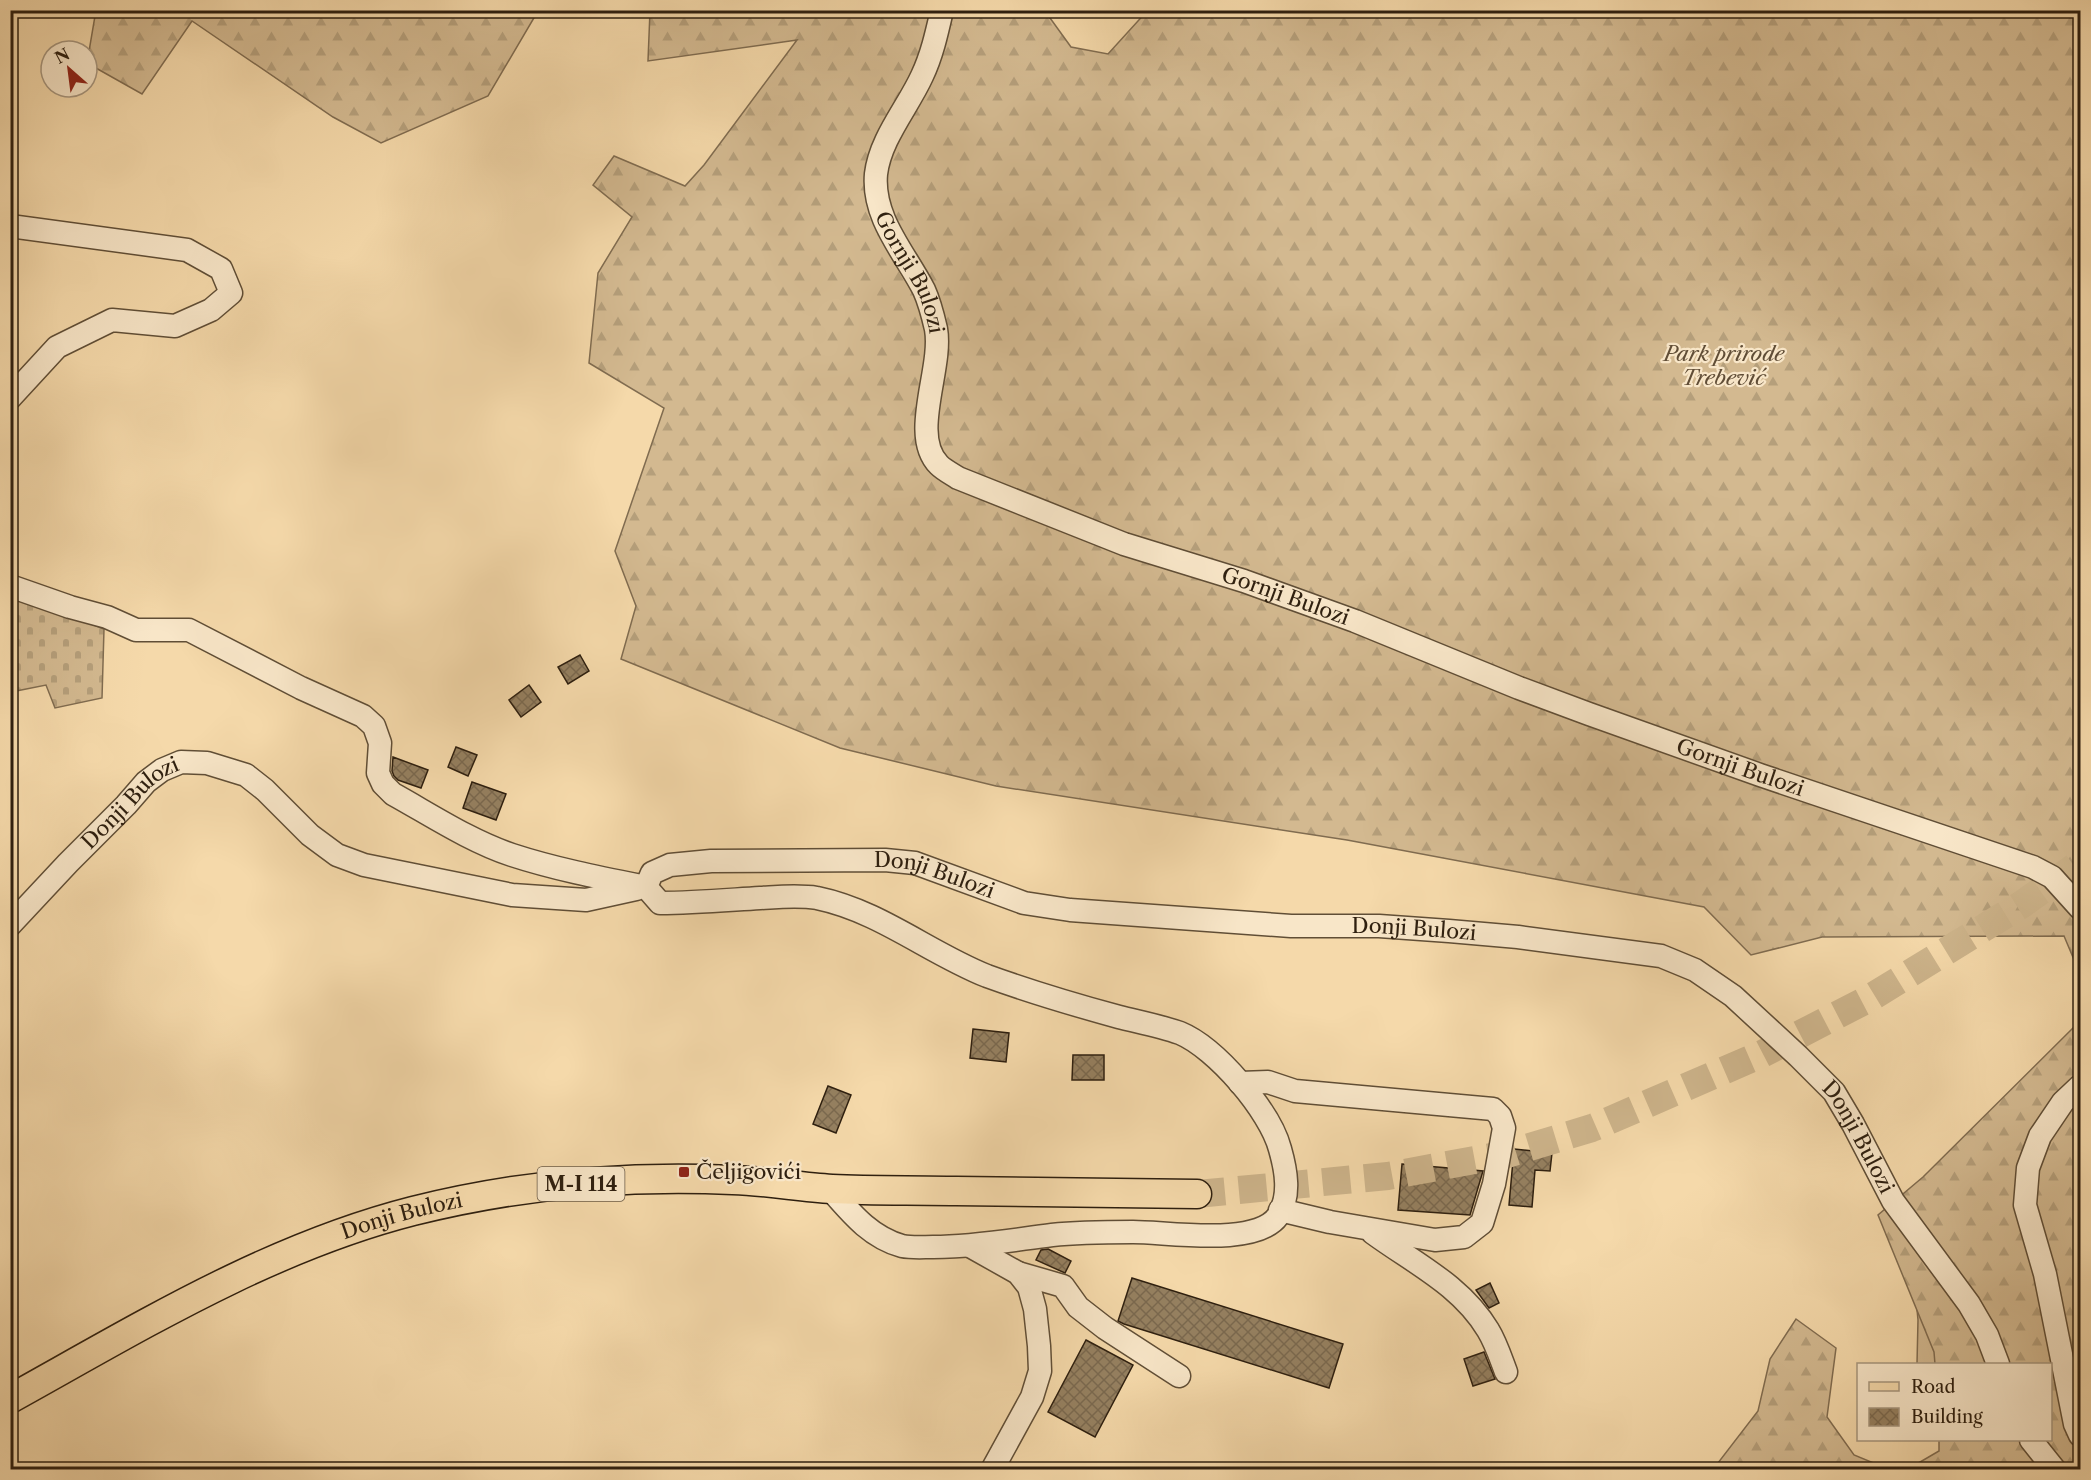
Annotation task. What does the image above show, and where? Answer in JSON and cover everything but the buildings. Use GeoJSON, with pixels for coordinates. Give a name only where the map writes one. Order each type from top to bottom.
{"type":"FeatureCollection","features":[{"type":"Feature","properties":{"kind":"main road","name":"Donji Bulozi"},"geometry":{"type":"LineString","coordinates":[[10,1399],[171,1309],[230,1279],[292,1252],[413,1211],[478,1198],[542,1188],[642,1179],[735,1180],[830,1189],[1197,1194]]}},
{"type":"Feature","properties":{"kind":"street","name":"Gornji Bulozi"},"geometry":{"type":"LineString","coordinates":[[942,10],[938,32],[923,75],[884,147],[876,172],[876,194],[882,216],[925,292],[936,330],[936,362],[925,426],[927,446],[939,464],[958,478],[1124,544],[1244,581],[1355,621],[1519,688],[1760,776],[2026,864],[2052,877],[2080,908]]}},
{"type":"Feature","properties":{"kind":"street"},"geometry":{"type":"LineString","coordinates":[[10,226],[188,250],[220,269],[231,293],[212,310],[175,326],[112,320],[57,347],[10,398]]}},
{"type":"Feature","properties":{"kind":"street"},"geometry":{"type":"LineString","coordinates":[[10,586],[107,617],[136,630],[189,630],[301,688],[363,716],[374,726],[380,743],[378,772],[383,784],[393,794],[481,842],[511,855],[603,879],[646,887],[660,903],[792,896],[843,905],[890,924],[985,975],[1046,997],[1182,1034],[1228,1070],[1248,1092],[1277,1137],[1284,1160],[1287,1187],[1277,1218],[1262,1229],[1236,1236],[1110,1232],[1056,1234],[970,1246],[906,1247],[884,1239],[861,1224],[830,1189]]}},
{"type":"Feature","properties":{"kind":"street","name":"Donji Bulozi"},"geometry":{"type":"LineString","coordinates":[[10,925],[19,909],[146,782],[162,770],[181,762],[207,763],[246,776],[266,790],[310,835],[337,855],[364,865],[512,895],[586,900],[646,887],[652,873],[670,865],[711,861],[885,860],[915,863],[1024,903],[1070,910],[1291,926],[1379,926],[1449,931],[1518,937],[1661,956],[1695,970],[1733,996],[1834,1092],[1893,1201],[1969,1304],[1987,1335],[1997,1363]]}},
{"type":"Feature","properties":{"kind":"street"},"geometry":{"type":"LineString","coordinates":[[1240,1083],[1268,1082],[1295,1091],[1477,1106],[1493,1109],[1500,1116],[1504,1128],[1494,1184],[1482,1223],[1464,1237],[1435,1240],[1330,1222],[1280,1210]]}},
{"type":"Feature","properties":{"kind":"street"},"geometry":{"type":"LineString","coordinates":[[2080,1086],[2063,1102],[2040,1136],[2028,1168],[2025,1205],[2045,1274],[2075,1424],[2080,1435]]}},
{"type":"Feature","properties":{"kind":"street"},"geometry":{"type":"LineString","coordinates":[[1367,1228],[1442,1279],[1458,1294],[1490,1332],[1506,1372]]}},
{"type":"Feature","properties":{"kind":"street"},"geometry":{"type":"LineString","coordinates":[[970,1246],[1018,1273],[1063,1286],[1078,1307],[1087,1314],[1179,1376]]}},
{"type":"Feature","properties":{"kind":"street"},"geometry":{"type":"LineString","coordinates":[[992,1470],[1032,1397],[1040,1371],[1035,1309],[1029,1287],[1018,1273]]}},
{"type":"Feature","properties":{"kind":"street"},"geometry":{"type":"LineString","coordinates":[[2032,1441],[2055,1470]]}},
{"type":"Feature","properties":{"kind":"green space"},"geometry":{"type":"Polygon","coordinates":[[[96,10],[538,10],[488,96],[381,143],[333,117],[192,21],[142,94],[99,70],[99,39],[91,39],[96,10]]]}},
{"type":"Feature","properties":{"kind":"green space","name":"Park prirode Trebević"},"geometry":{"type":"Polygon","coordinates":[[[1148,10],[2080,11],[2080,974],[2064,936],[1822,937],[1751,955],[1704,907],[1347,840],[996,786],[840,748],[621,659],[636,606],[615,551],[664,408],[589,363],[598,273],[632,217],[593,185],[614,156],[685,186],[704,165],[797,40],[648,61],[650,11],[1045,11],[1071,47],[1108,54],[1148,10]]]}},
{"type":"Feature","properties":{"kind":"green space"},"geometry":{"type":"Polygon","coordinates":[[[10,592],[104,629],[102,698],[55,708],[46,685],[11,692],[10,592]]]}},
{"type":"Feature","properties":{"kind":"green space"},"geometry":{"type":"Polygon","coordinates":[[[2080,1021],[2080,1469],[1908,1469],[1939,1451],[1939,1441],[2052,1441],[2052,1363],[1935,1363],[1934,1352],[1878,1215],[1923,1177],[2080,1021]]]}},
{"type":"Feature","properties":{"kind":"green space"},"geometry":{"type":"Polygon","coordinates":[[[1915,1288],[1967,1363],[1917,1363],[1918,1320],[1915,1288]]]}},
{"type":"Feature","properties":{"kind":"green space"},"geometry":{"type":"Polygon","coordinates":[[[1796,1319],[1836,1348],[1827,1417],[1854,1455],[1888,1469],[1707,1469],[1718,1463],[1758,1411],[1770,1359],[1796,1319]]]}},
{"type":"Feature","properties":{"kind":"tunnel"},"geometry":{"type":"LineString","coordinates":[[1197,1194],[1388,1176],[1507,1154],[1592,1128],[1762,1054],[1870,998],[2021,905],[2080,863]]}},
{"type":"Feature","properties":{"kind":"place","name":"Čeljigovići"},"geometry":{"type":"Point","coordinates":[684,1172]}}]}
